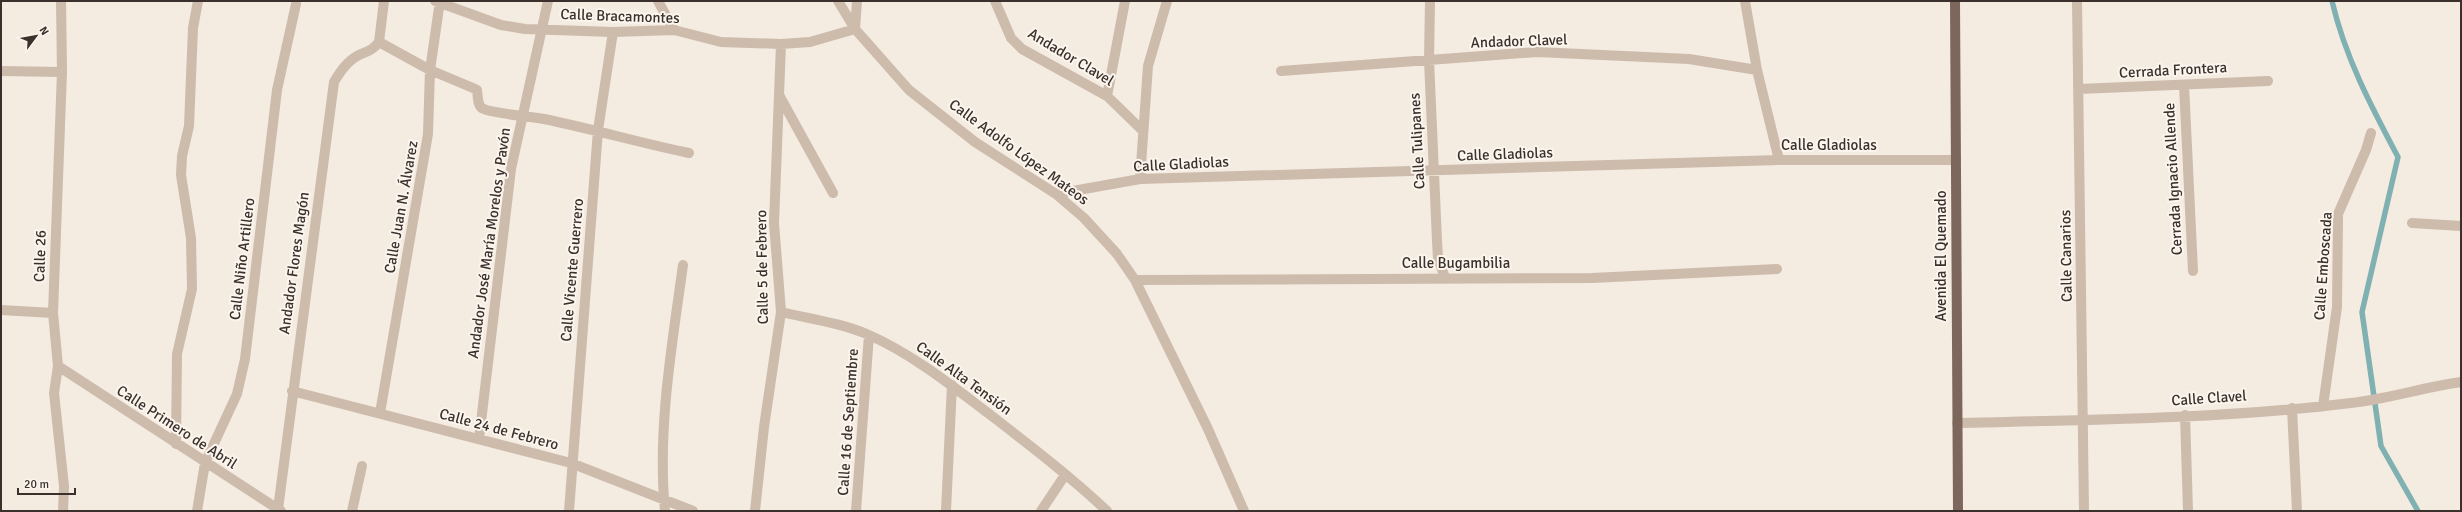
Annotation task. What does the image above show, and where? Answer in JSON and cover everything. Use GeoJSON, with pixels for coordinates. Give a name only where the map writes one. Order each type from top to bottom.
{"type":"FeatureCollection","features":[{"type":"Feature","properties":{"kind":"main road","name":"Avenida El Quemado"},"geometry":{"type":"LineString","coordinates":[[1955,1],[1958,511]]}},
{"type":"Feature","properties":{"kind":"street","name":"Calle 26"},"geometry":{"type":"LineString","coordinates":[[62,1],[62,72],[53,313],[58,366],[54,393],[64,486],[63,511]]}},
{"type":"Feature","properties":{"kind":"street"},"geometry":{"type":"LineString","coordinates":[[176,444],[177,354],[192,289],[191,238],[181,175],[182,156],[189,126],[193,28],[198,1]]}},
{"type":"Feature","properties":{"kind":"street"},"geometry":{"type":"LineString","coordinates":[[384,1],[379,42],[430,70],[477,90],[479,104],[485,110],[522,114],[598,130],[640,143],[689,153]]}},
{"type":"Feature","properties":{"kind":"street"},"geometry":{"type":"LineString","coordinates":[[543,29],[548,1]]}},
{"type":"Feature","properties":{"kind":"street"},"geometry":{"type":"LineString","coordinates":[[658,1],[674,30]]}},
{"type":"Feature","properties":{"kind":"street","name":"Calle Adolfo López Mateos"},"geometry":{"type":"LineString","coordinates":[[838,1],[855,29],[909,90],[976,142],[1056,194],[1084,218],[1117,254],[1135,280],[1208,429],[1244,511]]}},
{"type":"Feature","properties":{"kind":"street"},"geometry":{"type":"LineString","coordinates":[[855,29],[857,1]]}},
{"type":"Feature","properties":{"kind":"street","name":"Andador Clavel"},"geometry":{"type":"LineString","coordinates":[[995,1],[1011,38],[1022,49],[1107,96],[1143,131]]}},
{"type":"Feature","properties":{"kind":"street"},"geometry":{"type":"LineString","coordinates":[[1107,96],[1125,1]]}},
{"type":"Feature","properties":{"kind":"street"},"geometry":{"type":"LineString","coordinates":[[1140,179],[1148,66],[1167,1]]}},
{"type":"Feature","properties":{"kind":"street","name":"Calle Tulipanes"},"geometry":{"type":"LineString","coordinates":[[1430,1],[1429,60],[1438,258],[1445,278]]}},
{"type":"Feature","properties":{"kind":"street"},"geometry":{"type":"LineString","coordinates":[[1745,1],[1757,70],[1779,160]]}},
{"type":"Feature","properties":{"kind":"street","name":"Calle Canarios"},"geometry":{"type":"LineString","coordinates":[[2077,1],[2084,420],[2084,511]]}},
{"type":"Feature","properties":{"kind":"street","name":"Calle Bracamontes"},"geometry":{"type":"LineString","coordinates":[[438,2],[501,25],[543,29],[614,32],[674,30],[721,42],[781,44],[810,42],[855,29]]}},
{"type":"Feature","properties":{"kind":"street","name":"Calle Juan N. Álvarez"},"geometry":{"type":"LineString","coordinates":[[380,413],[428,134],[430,70],[438,2]]}},
{"type":"Feature","properties":{"kind":"street","name":"Calle Niño Artillero"},"geometry":{"type":"LineString","coordinates":[[197,511],[205,463],[237,394],[245,359],[277,90],[296,4]]}},
{"type":"Feature","properties":{"kind":"street","name":"Andador José María Morelos y Pavón"},"geometry":{"type":"LineString","coordinates":[[479,439],[511,169],[522,114],[543,29]]}},
{"type":"Feature","properties":{"kind":"street","name":"Calle Vicente Guerrero"},"geometry":{"type":"LineString","coordinates":[[569,511],[571,464],[598,130],[614,32]]}},
{"type":"Feature","properties":{"kind":"street","name":"Andador Flores Magón"},"geometry":{"type":"LineString","coordinates":[[279,510],[292,391],[334,82],[342,68],[357,56],[372,50],[379,42]]}},
{"type":"Feature","properties":{"kind":"street","name":"Calle 5 de Febrero"},"geometry":{"type":"LineString","coordinates":[[755,511],[764,428],[781,312],[774,223],[781,44]]}},
{"type":"Feature","properties":{"kind":"street","name":"Andador Clavel"},"geometry":{"type":"LineString","coordinates":[[1281,71],[1537,52],[1689,59],[1757,70]]}},
{"type":"Feature","properties":{"kind":"street"},"geometry":{"type":"LineString","coordinates":[[1,71],[62,72]]}},
{"type":"Feature","properties":{"kind":"street","name":"Cerrada Frontera"},"geometry":{"type":"LineString","coordinates":[[2079,89],[2268,81]]}},
{"type":"Feature","properties":{"kind":"street","name":"Cerrada Ignacio Allende"},"geometry":{"type":"LineString","coordinates":[[2184,85],[2193,271]]}},
{"type":"Feature","properties":{"kind":"street"},"geometry":{"type":"LineString","coordinates":[[778,95],[833,193]]}},
{"type":"Feature","properties":{"kind":"street","name":"Calle Emboscada"},"geometry":{"type":"LineString","coordinates":[[2323,406],[2337,307],[2338,214],[2366,150],[2371,133]]}},
{"type":"Feature","properties":{"kind":"street","name":"Calle Gladiolas"},"geometry":{"type":"LineString","coordinates":[[1056,194],[1140,179],[1779,160],[1956,160]]}},
{"type":"Feature","properties":{"kind":"street"},"geometry":{"type":"LineString","coordinates":[[2412,223],[2461,226]]}},
{"type":"Feature","properties":{"kind":"street"},"geometry":{"type":"LineString","coordinates":[[665,511],[664,441],[670,360],[684,265]]}},
{"type":"Feature","properties":{"kind":"street","name":"Calle Bugambilia"},"geometry":{"type":"LineString","coordinates":[[1135,280],[1592,278],[1777,269]]}},
{"type":"Feature","properties":{"kind":"street"},"geometry":{"type":"LineString","coordinates":[[1,310],[53,313]]}},
{"type":"Feature","properties":{"kind":"street","name":"Calle Alta Tensión"},"geometry":{"type":"LineString","coordinates":[[781,312],[842,325],[869,335],[906,355],[952,385],[1065,475],[1107,511]]}},
{"type":"Feature","properties":{"kind":"street","name":"Calle 16 de Septiembre"},"geometry":{"type":"LineString","coordinates":[[856,511],[869,335]]}},
{"type":"Feature","properties":{"kind":"street","name":"Calle Primero de Abril"},"geometry":{"type":"LineString","coordinates":[[58,366],[279,510]]}},
{"type":"Feature","properties":{"kind":"street","name":"Calle Clavel"},"geometry":{"type":"LineString","coordinates":[[1957,423],[2084,420],[2323,406],[2353,403],[2425,387],[2461,382]]}},
{"type":"Feature","properties":{"kind":"street"},"geometry":{"type":"LineString","coordinates":[[946,511],[952,385]]}},
{"type":"Feature","properties":{"kind":"street","name":"Calle 24 de Febrero"},"geometry":{"type":"LineString","coordinates":[[292,391],[571,464],[693,511]]}},
{"type":"Feature","properties":{"kind":"street"},"geometry":{"type":"LineString","coordinates":[[2292,408],[2297,511]]}},
{"type":"Feature","properties":{"kind":"street"},"geometry":{"type":"LineString","coordinates":[[2185,415],[2188,511]]}},
{"type":"Feature","properties":{"kind":"street"},"geometry":{"type":"LineString","coordinates":[[352,511],[362,466]]}},
{"type":"Feature","properties":{"kind":"street"},"geometry":{"type":"LineString","coordinates":[[1041,511],[1065,475]]}},
{"type":"Feature","properties":{"kind":"waterway"},"geometry":{"type":"LineString","coordinates":[[2332,1],[2337,22],[2351,62],[2398,157],[2362,312],[2381,446],[2418,511]]}}]}
